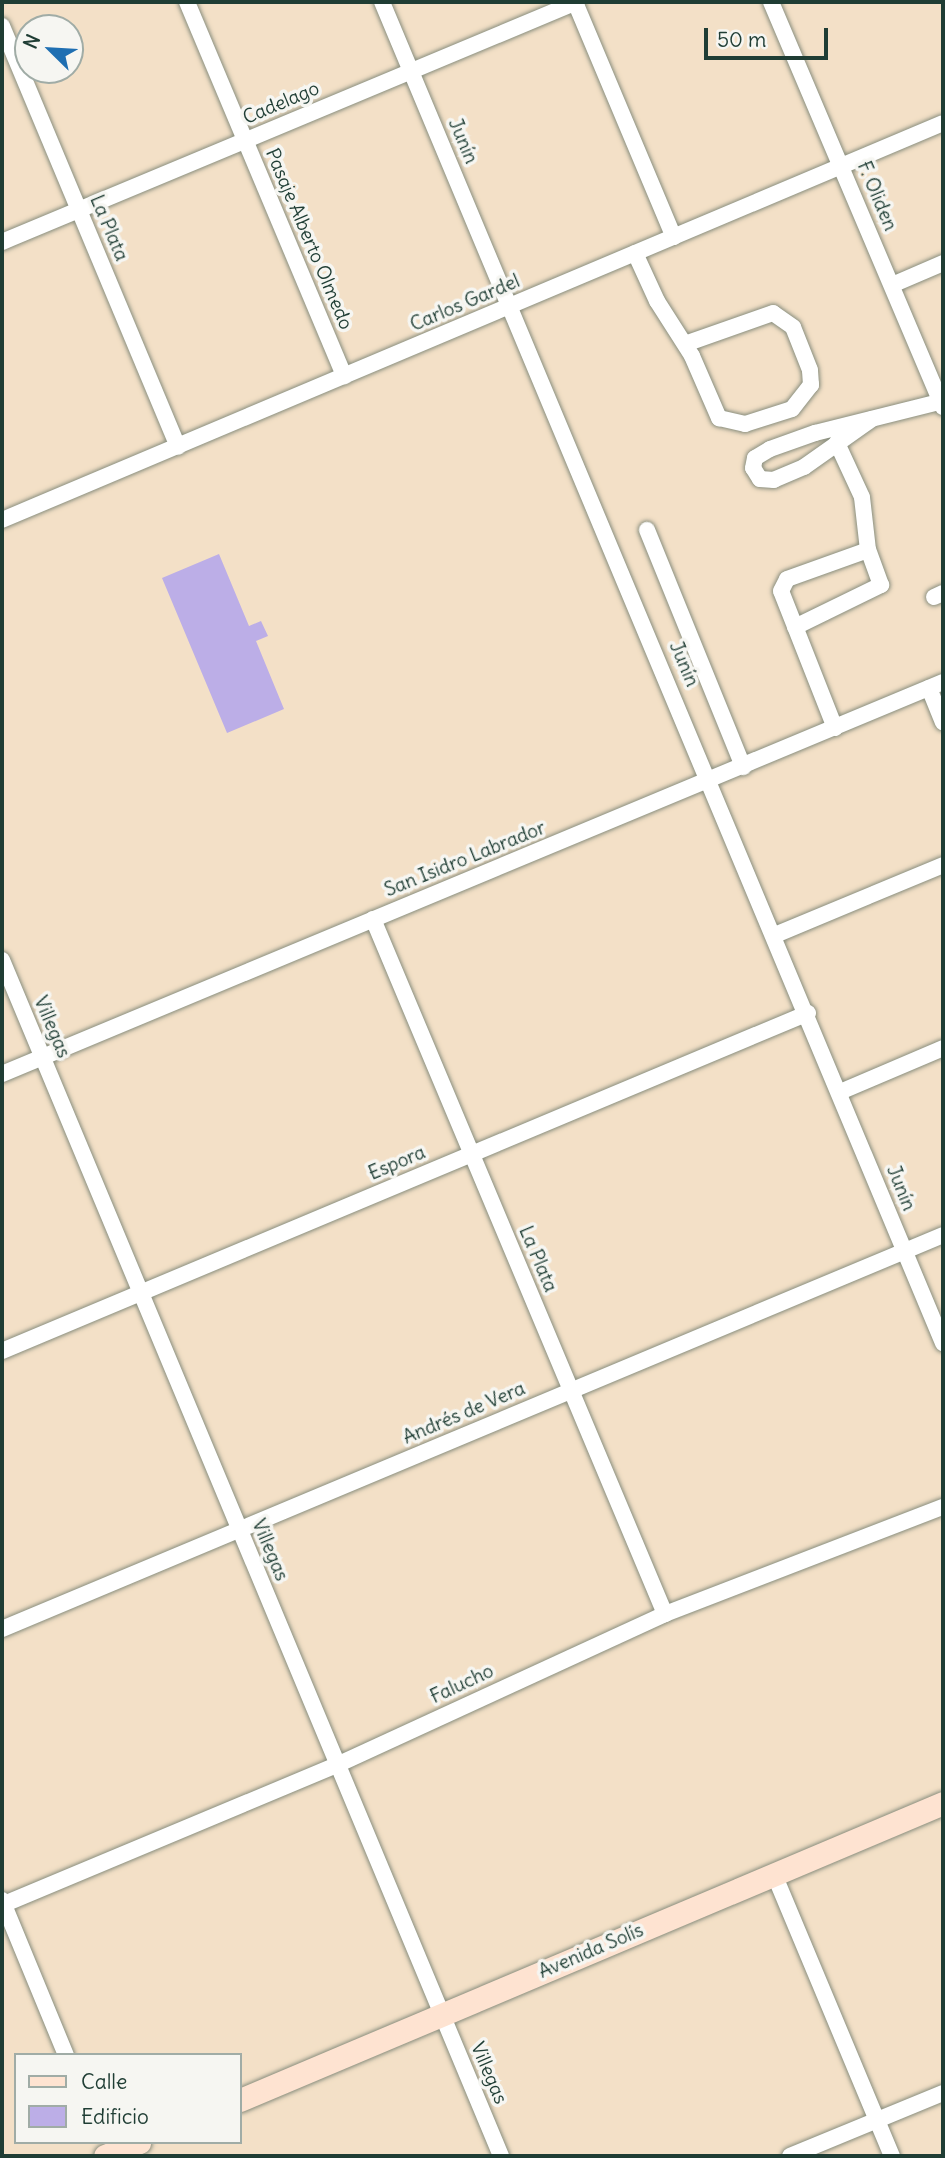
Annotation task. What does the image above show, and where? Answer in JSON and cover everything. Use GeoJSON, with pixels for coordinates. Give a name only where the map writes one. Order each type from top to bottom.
{"type":"FeatureCollection","features":[{"type":"Feature","properties":{"kind":"street","name":"Pasaje Alberto Olmedo"},"geometry":{"type":"LineString","coordinates":[[187,2],[344,376]]}},
{"type":"Feature","properties":{"kind":"street","name":"Junín"},"geometry":{"type":"LineString","coordinates":[[382,2],[711,781],[943,1343]]}},
{"type":"Feature","properties":{"kind":"street","name":"Cadelago"},"geometry":{"type":"LineString","coordinates":[[2,242],[576,2]]}},
{"type":"Feature","properties":{"kind":"street"},"geometry":{"type":"LineString","coordinates":[[576,2],[674,237]]}},
{"type":"Feature","properties":{"kind":"street","name":"F. Oliden"},"geometry":{"type":"LineString","coordinates":[[771,2],[942,403]]}},
{"type":"Feature","properties":{"kind":"street","name":"La Plata"},"geometry":{"type":"LineString","coordinates":[[2,26],[178,447]]}},
{"type":"Feature","properties":{"kind":"street","name":"Carlos Gardel"},"geometry":{"type":"LineString","coordinates":[[4,513],[178,447],[943,123]]}},
{"type":"Feature","properties":{"kind":"street"},"geometry":{"type":"LineString","coordinates":[[635,253],[656,302],[685,344],[711,409],[732,424],[792,409],[811,385],[810,370],[793,327],[773,313],[685,344]]}},
{"type":"Feature","properties":{"kind":"street"},"geometry":{"type":"LineString","coordinates":[[892,285],[943,263]]}},
{"type":"Feature","properties":{"kind":"street"},"geometry":{"type":"LineString","coordinates":[[872,419],[774,480],[760,479],[752,468],[755,458],[770,449],[872,419],[942,403]]}},
{"type":"Feature","properties":{"kind":"street"},"geometry":{"type":"LineString","coordinates":[[795,627],[877,591],[881,576],[868,550],[862,497],[837,443]]}},
{"type":"Feature","properties":{"kind":"street"},"geometry":{"type":"LineString","coordinates":[[647,530],[743,767]]}},
{"type":"Feature","properties":{"kind":"street"},"geometry":{"type":"LineString","coordinates":[[835,728],[781,591],[787,579],[868,550]]}},
{"type":"Feature","properties":{"kind":"street"},"geometry":{"type":"LineString","coordinates":[[936,685],[943,722]]}},
{"type":"Feature","properties":{"kind":"street","name":"San Isidro Labrador"},"geometry":{"type":"LineString","coordinates":[[2,1074],[711,781],[936,685]]}},
{"type":"Feature","properties":{"kind":"street"},"geometry":{"type":"LineString","coordinates":[[775,935],[943,865]]}},
{"type":"Feature","properties":{"kind":"street","name":"La Plata"},"geometry":{"type":"LineString","coordinates":[[373,919],[665,1614]]}},
{"type":"Feature","properties":{"kind":"street","name":"Villegas"},"geometry":{"type":"LineString","coordinates":[[2,960],[501,2156]]}},
{"type":"Feature","properties":{"kind":"street","name":"Espora"},"geometry":{"type":"LineString","coordinates":[[2,1351],[808,1013]]}},
{"type":"Feature","properties":{"kind":"street"},"geometry":{"type":"LineString","coordinates":[[840,1091],[943,1048]]}},
{"type":"Feature","properties":{"kind":"street","name":"Andrés de Vera"},"geometry":{"type":"LineString","coordinates":[[2,1629],[943,1235]]}},
{"type":"Feature","properties":{"kind":"street","name":"Falucho"},"geometry":{"type":"LineString","coordinates":[[2,1903],[337,1765],[665,1614],[943,1507]]}},
{"type":"Feature","properties":{"kind":"street","name":"Avenida Solís"},"geometry":{"type":"LineString","coordinates":[[242,2099],[943,1803]]}},
{"type":"Feature","properties":{"kind":"street"},"geometry":{"type":"LineString","coordinates":[[774,1874],[892,2156]]}},
{"type":"Feature","properties":{"kind":"street"},"geometry":{"type":"LineString","coordinates":[[2,1903],[65,2053]]}},
{"type":"Feature","properties":{"kind":"street"},"geometry":{"type":"LineString","coordinates":[[790,2156],[943,2093]]}},
{"type":"Feature","properties":{"kind":"street"},"geometry":{"type":"LineString","coordinates":[[106,2152],[132,2144]]}},
{"type":"Feature","properties":{"kind":"building"},"geometry":{"type":"Polygon","coordinates":[[[219,554],[249,626],[261,621],[268,636],[256,641],[284,709],[227,733],[162,578],[219,554]]]}}]}
